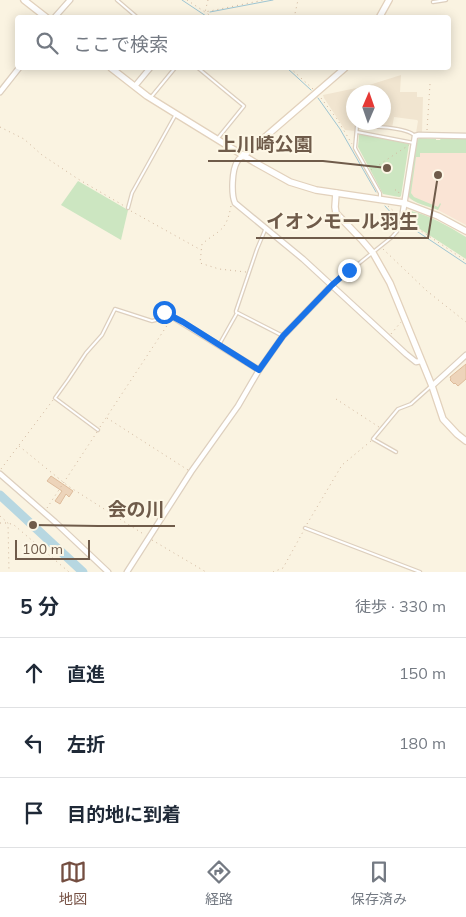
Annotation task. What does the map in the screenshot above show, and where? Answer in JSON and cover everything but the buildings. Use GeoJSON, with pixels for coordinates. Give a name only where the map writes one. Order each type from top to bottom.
{"type":"FeatureCollection","features":[{"type":"Feature","properties":{"kind":"street"},"geometry":{"type":"LineString","coordinates":[[24,0],[44,15]]}},
{"type":"Feature","properties":{"kind":"street"},"geometry":{"type":"LineString","coordinates":[[57,15],[70,0]]}},
{"type":"Feature","properties":{"kind":"street"},"geometry":{"type":"LineString","coordinates":[[380,15],[388,0]]}},
{"type":"Feature","properties":{"kind":"street"},"geometry":{"type":"LineString","coordinates":[[0,92],[17,70]]}},
{"type":"Feature","properties":{"kind":"street"},"geometry":{"type":"LineString","coordinates":[[114,70],[176,114],[243,156],[290,182],[336,194],[402,200],[466,231]]}},
{"type":"Feature","properties":{"kind":"street"},"geometry":{"type":"LineString","coordinates":[[135,86],[148,70]]}},
{"type":"Feature","properties":{"kind":"street"},"geometry":{"type":"LineString","coordinates":[[343,70],[254,145],[236,163],[232,193],[234,202],[287,244],[414,361],[421,361]]}},
{"type":"Feature","properties":{"kind":"street"},"geometry":{"type":"LineString","coordinates":[[402,218],[402,200],[415,136],[466,136]]}},
{"type":"Feature","properties":{"kind":"street"},"geometry":{"type":"LineString","coordinates":[[336,194],[335,208],[338,216],[373,253],[390,283],[432,386],[443,419],[466,441]]}},
{"type":"Feature","properties":{"kind":"street"},"geometry":{"type":"LineString","coordinates":[[127,572],[148,537],[238,406],[259,370],[283,336],[332,285]]}},
{"type":"Feature","properties":{"kind":"street"},"geometry":{"type":"LineString","coordinates":[[173,317],[259,370]]}},
{"type":"Feature","properties":{"kind":"street"},"geometry":{"type":"LineString","coordinates":[[432,386],[466,355]]}},
{"type":"Feature","properties":{"kind":"street"},"geometry":{"type":"LineString","coordinates":[[0,473],[108,572]]}},
{"type":"Feature","properties":{"kind":"lane"},"geometry":{"type":"LineString","coordinates":[[117,0],[134,15]]}},
{"type":"Feature","properties":{"kind":"lane"},"geometry":{"type":"LineString","coordinates":[[433,2],[446,0]]}},
{"type":"Feature","properties":{"kind":"lane"},"geometry":{"type":"LineString","coordinates":[[151,98],[173,70]]}},
{"type":"Feature","properties":{"kind":"lane"},"geometry":{"type":"LineString","coordinates":[[200,70],[244,106],[217,140]]}},
{"type":"Feature","properties":{"kind":"lane"},"geometry":{"type":"LineString","coordinates":[[128,208],[132,193],[176,114]]}},
{"type":"Feature","properties":{"kind":"lane"},"geometry":{"type":"LineString","coordinates":[[380,199],[380,193],[355,148],[357,126],[385,127],[412,132],[415,136]]}},
{"type":"Feature","properties":{"kind":"lane"},"geometry":{"type":"LineString","coordinates":[[357,132],[412,144]]}},
{"type":"Feature","properties":{"kind":"lane"},"geometry":{"type":"LineString","coordinates":[[332,285],[373,253],[398,230],[402,218]]}},
{"type":"Feature","properties":{"kind":"lane"},"geometry":{"type":"LineString","coordinates":[[266,228],[257,248],[236,311],[283,336]]}},
{"type":"Feature","properties":{"kind":"lane"},"geometry":{"type":"LineString","coordinates":[[98,430],[55,398],[86,353],[102,335],[115,309],[152,321],[156,320],[162,312],[173,317]]}},
{"type":"Feature","properties":{"kind":"lane"},"geometry":{"type":"LineString","coordinates":[[219,345],[238,313]]}},
{"type":"Feature","properties":{"kind":"lane"},"geometry":{"type":"LineString","coordinates":[[396,452],[373,439],[398,409],[411,404],[432,386]]}},
{"type":"Feature","properties":{"kind":"lane"},"geometry":{"type":"LineString","coordinates":[[305,528],[420,572]]}},
{"type":"Feature","properties":{"kind":"path"},"geometry":{"type":"LineString","coordinates":[[186,0],[210,15]]}},
{"type":"Feature","properties":{"kind":"path"},"geometry":{"type":"LineString","coordinates":[[205,12],[208,0]]}},
{"type":"Feature","properties":{"kind":"path"},"geometry":{"type":"LineString","coordinates":[[205,12],[264,0]]}},
{"type":"Feature","properties":{"kind":"path"},"geometry":{"type":"LineString","coordinates":[[295,15],[298,0]]}},
{"type":"Feature","properties":{"kind":"path"},"geometry":{"type":"LineString","coordinates":[[292,70],[316,93],[330,110],[355,148]]}},
{"type":"Feature","properties":{"kind":"path"},"geometry":{"type":"LineString","coordinates":[[426,135],[430,84]]}},
{"type":"Feature","properties":{"kind":"path"},"geometry":{"type":"LineString","coordinates":[[0,127],[24,139],[42,155],[78,179],[201,250]]}},
{"type":"Feature","properties":{"kind":"path"},"geometry":{"type":"LineString","coordinates":[[368,172],[412,144]]}},
{"type":"Feature","properties":{"kind":"path"},"geometry":{"type":"LineString","coordinates":[[395,190],[398,190],[402,200]]}},
{"type":"Feature","properties":{"kind":"path"},"geometry":{"type":"LineString","coordinates":[[388,200],[388,207],[394,213],[466,261]]}},
{"type":"Feature","properties":{"kind":"path"},"geometry":{"type":"LineString","coordinates":[[234,202],[226,225],[202,244],[200,263],[219,269],[249,272]]}},
{"type":"Feature","properties":{"kind":"path"},"geometry":{"type":"LineString","coordinates":[[381,246],[427,291],[466,322]]}},
{"type":"Feature","properties":{"kind":"path"},"geometry":{"type":"LineString","coordinates":[[45,513],[173,317]]}},
{"type":"Feature","properties":{"kind":"path"},"geometry":{"type":"LineString","coordinates":[[388,338],[405,318]]}},
{"type":"Feature","properties":{"kind":"path"},"geometry":{"type":"LineString","coordinates":[[0,473],[55,398]]}},
{"type":"Feature","properties":{"kind":"path"},"geometry":{"type":"LineString","coordinates":[[336,399],[382,428]]}},
{"type":"Feature","properties":{"kind":"path"},"geometry":{"type":"LineString","coordinates":[[106,417],[191,472]]}},
{"type":"Feature","properties":{"kind":"path"},"geometry":{"type":"LineString","coordinates":[[273,572],[283,568],[342,465],[373,439]]}},
{"type":"Feature","properties":{"kind":"path"},"geometry":{"type":"LineString","coordinates":[[18,446],[64,482],[206,572]]}},
{"type":"Feature","properties":{"kind":"path"},"geometry":{"type":"LineString","coordinates":[[0,516],[8,523],[9,572]]}},
{"type":"Feature","properties":{"kind":"path"},"geometry":{"type":"LineString","coordinates":[[0,523],[14,525],[69,572]]}},
{"type":"Feature","properties":{"kind":"shaded area"},"geometry":{"type":"Polygon","coordinates":[[[401,75],[400,92],[417,92],[417,97],[423,97],[422,133],[416,133],[417,120],[394,117],[392,128],[391,85],[369,85],[401,75]]]}},
{"type":"Feature","properties":{"kind":"shaded area"},"geometry":{"type":"Polygon","coordinates":[[[346,90],[346,130],[356,131],[345,130],[323,95],[346,90]]]}},
{"type":"Feature","properties":{"kind":"shaded area"},"geometry":{"type":"Polygon","coordinates":[[[414,153],[466,153],[466,225],[438,210],[408,198],[414,153]]]}},
{"type":"Feature","properties":{"kind":"green space"},"geometry":{"type":"Polygon","coordinates":[[[361,133],[409,144],[401,196],[383,194],[358,147],[359,135],[361,133]]]}},
{"type":"Feature","properties":{"kind":"green space"},"geometry":{"type":"Polygon","coordinates":[[[420,138],[436,140],[441,138],[466,139],[466,153],[420,153],[420,157],[416,157],[411,193],[414,197],[438,207],[440,203],[438,210],[418,203],[408,196],[417,140],[420,138]]]}},
{"type":"Feature","properties":{"kind":"green space"},"geometry":{"type":"Polygon","coordinates":[[[78,181],[128,210],[121,240],[61,205],[78,181]]]}},
{"type":"Feature","properties":{"kind":"green space"},"geometry":{"type":"Polygon","coordinates":[[[408,210],[431,218],[466,237],[466,259],[406,220],[405,215],[408,210]]]}},
{"type":"Feature","properties":{"kind":"waterway"},"geometry":{"type":"LineString","coordinates":[[182,0],[204,15]]}},
{"type":"Feature","properties":{"kind":"waterway"},"geometry":{"type":"LineString","coordinates":[[210,12],[273,0]]}},
{"type":"Feature","properties":{"kind":"waterway"},"geometry":{"type":"LineString","coordinates":[[289,70],[311,90]]}},
{"type":"Feature","properties":{"kind":"waterway"},"geometry":{"type":"LineString","coordinates":[[318,98],[340,129],[376,192]]}},
{"type":"Feature","properties":{"kind":"waterway"},"geometry":{"type":"LineString","coordinates":[[385,206],[400,220]]}},
{"type":"Feature","properties":{"kind":"waterway"},"geometry":{"type":"LineString","coordinates":[[403,222],[466,264]]}},
{"type":"Feature","properties":{"kind":"waterway"},"geometry":{"type":"LineString","coordinates":[[0,495],[83,572]]}},
{"type":"Feature","properties":{"kind":"place","name":"上川崎公園"},"geometry":{"type":"Point","coordinates":[387,168]}},
{"type":"Feature","properties":{"kind":"place","name":"イオンモール羽生"},"geometry":{"type":"Point","coordinates":[438,175]}},
{"type":"Feature","properties":{"kind":"place","name":"会の川"},"geometry":{"type":"Point","coordinates":[33,525]}},
{"type":"Feature","properties":{"kind":"route"},"geometry":{"type":"LineString","coordinates":[[164,312],[259,370],[283,336],[349,270]]}}]}
